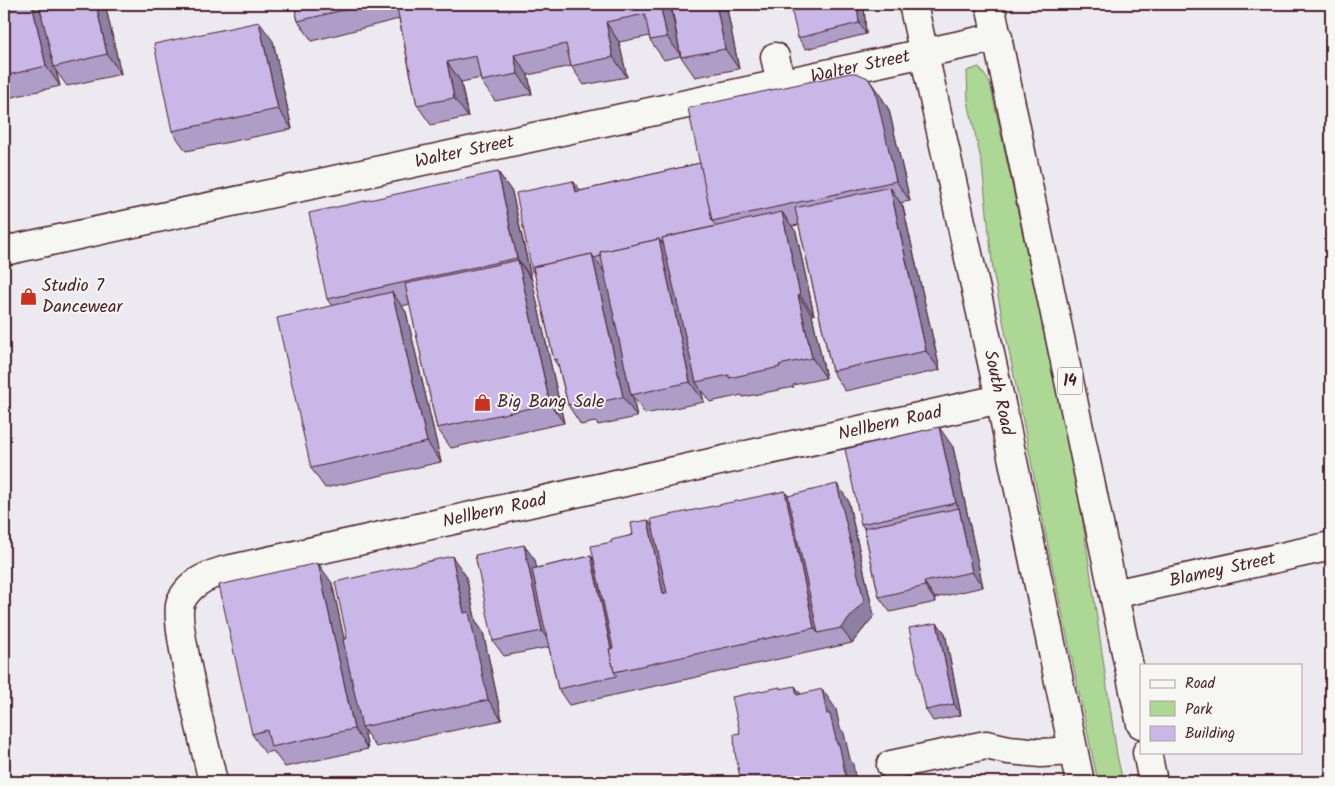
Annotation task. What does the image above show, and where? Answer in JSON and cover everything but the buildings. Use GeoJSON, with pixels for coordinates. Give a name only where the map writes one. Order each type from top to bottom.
{"type":"FeatureCollection","features":[{"type":"Feature","properties":{"kind":"main road","name":"South Road"},"geometry":{"type":"LineString","coordinates":[[913,4],[1000,399],[1080,782]]}},
{"type":"Feature","properties":{"kind":"main road","name":"14"},"geometry":{"type":"LineString","coordinates":[[990,4],[1140,719]]}},
{"type":"Feature","properties":{"kind":"main road","name":"Walter Street"},"geometry":{"type":"LineString","coordinates":[[4,251],[998,37]]}},
{"type":"Feature","properties":{"kind":"main road"},"geometry":{"type":"LineString","coordinates":[[775,57],[781,83]]}},
{"type":"Feature","properties":{"kind":"main road","name":"Nellbern Road"},"geometry":{"type":"LineString","coordinates":[[214,782],[181,638],[178,613],[180,602],[187,592],[205,576],[1000,399]]}},
{"type":"Feature","properties":{"kind":"main road","name":"Blamey Street"},"geometry":{"type":"LineString","coordinates":[[1114,594],[1331,546]]}},
{"type":"Feature","properties":{"kind":"main road"},"geometry":{"type":"LineString","coordinates":[[891,765],[986,745],[1009,750],[1041,753],[1073,751]]}},
{"type":"Feature","properties":{"kind":"main road"},"geometry":{"type":"LineString","coordinates":[[1147,754],[1153,782]]}},
{"type":"Feature","properties":{"kind":"green space"},"geometry":{"type":"Polygon","coordinates":[[[979,67],[990,83],[1079,495],[1117,755],[1123,782],[1098,782],[1049,551],[993,271],[982,165],[968,101],[967,71],[979,67]]]}},
{"type":"Feature","properties":{"kind":"place","name":"Studio 7 Dancewear"},"geometry":{"type":"Point","coordinates":[28,296]}},
{"type":"Feature","properties":{"kind":"place","name":"Big Bang Sale"},"geometry":{"type":"Point","coordinates":[483,402]}}]}
